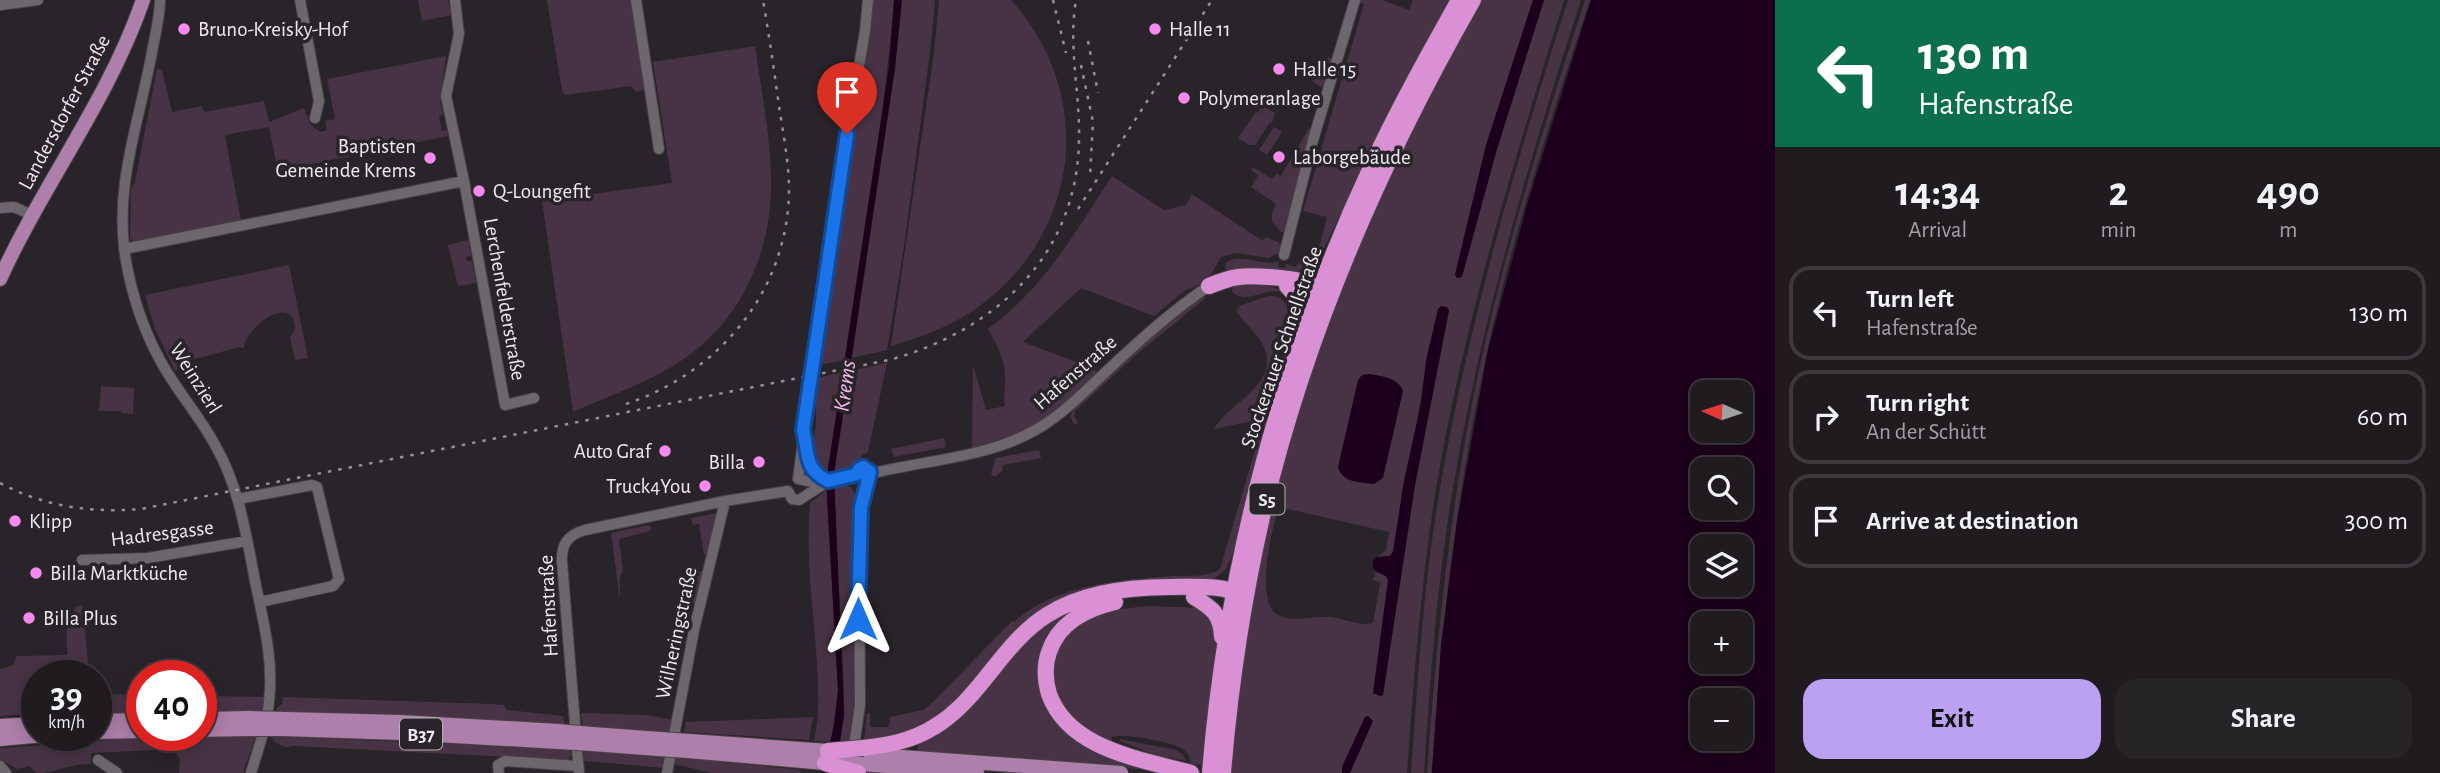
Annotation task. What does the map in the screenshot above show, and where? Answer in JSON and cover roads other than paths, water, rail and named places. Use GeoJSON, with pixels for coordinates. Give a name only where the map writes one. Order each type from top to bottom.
{"type":"FeatureCollection","features":[{"type":"Feature","properties":{"kind":"highway","name":"Stockerauer Schnellstraße"},"geometry":{"type":"LineString","coordinates":[[1210,773],[1223,658],[1238,596],[1340,239],[1399,111],[1459,0]]}},
{"type":"Feature","properties":{"kind":"highway","name":"Stockerauer Schnellstraße"},"geometry":{"type":"LineString","coordinates":[[1223,773],[1244,543],[1263,463],[1306,328],[1409,117],[1472,0]]}},
{"type":"Feature","properties":{"kind":"highway"},"geometry":{"type":"LineString","coordinates":[[1291,282],[1314,269],[1340,239]]}},
{"type":"Feature","properties":{"kind":"highway"},"geometry":{"type":"LineString","coordinates":[[1209,286],[1230,277],[1244,275],[1271,277],[1323,294]]}},
{"type":"Feature","properties":{"kind":"highway"},"geometry":{"type":"LineString","coordinates":[[1291,282],[1301,304],[1306,328]]}},
{"type":"Feature","properties":{"kind":"highway"},"geometry":{"type":"LineString","coordinates":[[1187,772],[1136,759],[1085,736],[1057,710],[1047,688],[1047,658],[1057,634],[1070,621],[1085,612],[1135,599],[1199,592],[1226,575],[1244,543]]}},
{"type":"Feature","properties":{"kind":"highway"},"geometry":{"type":"LineString","coordinates":[[826,757],[861,760],[937,726],[960,706],[1023,633],[1048,614],[1061,608],[1127,590],[1165,587],[1238,596]]}},
{"type":"Feature","properties":{"kind":"highway"},"geometry":{"type":"LineString","coordinates":[[1199,592],[1219,617],[1223,658]]}},
{"type":"Feature","properties":{"kind":"highway"},"geometry":{"type":"LineString","coordinates":[[826,757],[861,760]]}},
{"type":"Feature","properties":{"kind":"main road","name":"Landersdorfer Straße"},"geometry":{"type":"LineString","coordinates":[[0,279],[32,215],[122,53],[143,0]]}},
{"type":"Feature","properties":{"kind":"main road","name":"B37"},"geometry":{"type":"LineString","coordinates":[[217,721],[248,724],[401,722],[826,757]]}},
{"type":"Feature","properties":{"kind":"main road","name":"B37"},"geometry":{"type":"LineString","coordinates":[[217,728],[248,724]]}},
{"type":"Feature","properties":{"kind":"main road"},"geometry":{"type":"LineString","coordinates":[[0,734],[21,728]]}},
{"type":"Feature","properties":{"kind":"main road"},"geometry":{"type":"LineString","coordinates":[[0,734],[21,734]]}},
{"type":"Feature","properties":{"kind":"main road"},"geometry":{"type":"LineString","coordinates":[[861,760],[977,773]]}},
{"type":"Feature","properties":{"kind":"main road"},"geometry":{"type":"LineString","coordinates":[[861,760],[1121,773]]}},
{"type":"Feature","properties":{"kind":"street"},"geometry":{"type":"LineString","coordinates":[[0,5],[38,0]]}},
{"type":"Feature","properties":{"kind":"street","name":"Weinzierl"},"geometry":{"type":"LineString","coordinates":[[160,0],[125,173],[121,212],[124,249],[139,312],[149,338],[169,375],[214,442],[238,499],[269,653],[270,684],[262,737],[251,773]]}},
{"type":"Feature","properties":{"kind":"street"},"geometry":{"type":"LineString","coordinates":[[300,0],[319,101],[315,118]]}},
{"type":"Feature","properties":{"kind":"street"},"geometry":{"type":"LineString","coordinates":[[124,249],[464,181],[446,96],[458,34],[455,0]]}},
{"type":"Feature","properties":{"kind":"street"},"geometry":{"type":"LineString","coordinates":[[636,0],[659,149]]}},
{"type":"Feature","properties":{"kind":"street"},"geometry":{"type":"LineString","coordinates":[[788,491],[790,483],[808,484],[803,430],[868,0]]}},
{"type":"Feature","properties":{"kind":"street"},"geometry":{"type":"LineString","coordinates":[[1284,255],[1313,140],[1356,0]]}},
{"type":"Feature","properties":{"kind":"street","name":"Lerchenfelderstraße"},"geometry":{"type":"LineString","coordinates":[[464,181],[505,405],[534,398]]}},
{"type":"Feature","properties":{"kind":"street"},"geometry":{"type":"LineString","coordinates":[[0,208],[14,207],[32,215]]}},
{"type":"Feature","properties":{"kind":"street","name":"Hafenstraße"},"geometry":{"type":"LineString","coordinates":[[579,770],[562,562],[563,545],[569,537],[585,530],[725,501],[788,491],[796,500],[808,484],[992,449],[1025,436],[1059,415],[1169,315],[1209,286]]}},
{"type":"Feature","properties":{"kind":"street"},"geometry":{"type":"LineString","coordinates":[[847,773],[856,741],[860,705],[858,598],[861,507],[858,499],[863,475]]}},
{"type":"Feature","properties":{"kind":"street"},"geometry":{"type":"LineString","coordinates":[[238,499],[312,485],[320,490],[339,579],[337,583],[260,602]]}},
{"type":"Feature","properties":{"kind":"street","name":"Wilheringstraße"},"geometry":{"type":"LineString","coordinates":[[667,773],[694,629],[725,501]]}},
{"type":"Feature","properties":{"kind":"street","name":"Hadresgasse"},"geometry":{"type":"LineString","coordinates":[[82,560],[148,558],[247,541]]}},
{"type":"Feature","properties":{"kind":"street"},"geometry":{"type":"LineString","coordinates":[[98,760],[117,773]]}},
{"type":"Feature","properties":{"kind":"street"},"geometry":{"type":"LineString","coordinates":[[498,769],[505,761],[579,770]]}},
{"type":"Feature","properties":{"kind":"street"},"geometry":{"type":"LineString","coordinates":[[0,766],[6,773]]}},
{"type":"Feature","properties":{"kind":"water","name":"Krems"},"geometry":{"type":"Polygon","coordinates":[[[894,0],[902,0],[895,68],[834,474],[844,715],[840,742],[830,773],[822,773],[834,726],[838,691],[826,482],[889,67],[894,0]]]}},
{"type":"Feature","properties":{"kind":"water"},"geometry":{"type":"Polygon","coordinates":[[[1533,0],[1544,0],[1497,149],[1462,277],[1457,278],[1455,275],[1486,145],[1533,0]]]}},
{"type":"Feature","properties":{"kind":"water"},"geometry":{"type":"Polygon","coordinates":[[[1591,0],[1775,0],[1775,773],[1432,773],[1441,645],[1457,521],[1488,350],[1527,205],[1591,0]]]}},
{"type":"Feature","properties":{"kind":"water"},"geometry":{"type":"Polygon","coordinates":[[[1441,306],[1449,310],[1415,485],[1383,695],[1380,696],[1373,693],[1388,580],[1374,569],[1373,561],[1377,557],[1390,556],[1393,552],[1404,481],[1422,398],[1426,360],[1441,306]]]}},
{"type":"Feature","properties":{"kind":"water"},"geometry":{"type":"Polygon","coordinates":[[[1362,375],[1393,380],[1403,391],[1383,478],[1374,484],[1347,479],[1338,467],[1358,380],[1362,375]]]}},
{"type":"Feature","properties":{"kind":"water"},"geometry":{"type":"Polygon","coordinates":[[[1368,716],[1373,721],[1350,773],[1342,773],[1342,767],[1365,717],[1368,716]]]}},
{"type":"Feature","properties":{"kind":"railway"},"geometry":{"type":"LineString","coordinates":[[626,404],[660,390],[691,372],[718,349],[742,323],[762,294],[776,262],[786,227],[789,179],[763,0]]}},
{"type":"Feature","properties":{"kind":"railway"},"geometry":{"type":"LineString","coordinates":[[1053,0],[1066,53]]}},
{"type":"Feature","properties":{"kind":"railway"},"geometry":{"type":"LineString","coordinates":[[0,483],[51,503],[86,509],[141,509],[889,360],[928,347],[963,330],[995,308],[1023,282],[1046,252],[1064,218],[1075,181],[1079,139],[1073,35],[1076,0]]}},
{"type":"Feature","properties":{"kind":"railway"},"geometry":{"type":"LineString","coordinates":[[1078,209],[1212,0]]}},
{"type":"Feature","properties":{"kind":"railway"},"geometry":{"type":"LineString","coordinates":[[1088,41],[1098,93]]}},
{"type":"Feature","properties":{"kind":"railway"},"geometry":{"type":"LineString","coordinates":[[1081,65],[1093,122],[1090,176]]}},
{"type":"Feature","properties":{"kind":"place","name":"Bruno-Kreisky-Hof"},"geometry":{"type":"Point","coordinates":[184,29]}},
{"type":"Feature","properties":{"kind":"place","name":"Halle 11"},"geometry":{"type":"Point","coordinates":[1155,29]}},
{"type":"Feature","properties":{"kind":"place","name":"Halle 15"},"geometry":{"type":"Point","coordinates":[1279,69]}},
{"type":"Feature","properties":{"kind":"place","name":"Polymeranlage"},"geometry":{"type":"Point","coordinates":[1184,98]}},
{"type":"Feature","properties":{"kind":"place","name":"Laborgebäude"},"geometry":{"type":"Point","coordinates":[1279,157]}},
{"type":"Feature","properties":{"kind":"place","name":"Baptisten Gemeinde Krems"},"geometry":{"type":"Point","coordinates":[430,158]}},
{"type":"Feature","properties":{"kind":"place","name":"Q-Loungefit"},"geometry":{"type":"Point","coordinates":[479,191]}},
{"type":"Feature","properties":{"kind":"place","name":"Auto Graf"},"geometry":{"type":"Point","coordinates":[665,451]}},
{"type":"Feature","properties":{"kind":"place","name":"Billa"},"geometry":{"type":"Point","coordinates":[759,462]}},
{"type":"Feature","properties":{"kind":"place","name":"Truck4You"},"geometry":{"type":"Point","coordinates":[705,486]}},
{"type":"Feature","properties":{"kind":"place","name":"Klipp"},"geometry":{"type":"Point","coordinates":[15,521]}},
{"type":"Feature","properties":{"kind":"place","name":"Billa Marktküche"},"geometry":{"type":"Point","coordinates":[36,573]}},
{"type":"Feature","properties":{"kind":"place","name":"Billa Plus"},"geometry":{"type":"Point","coordinates":[29,618]}}]}
